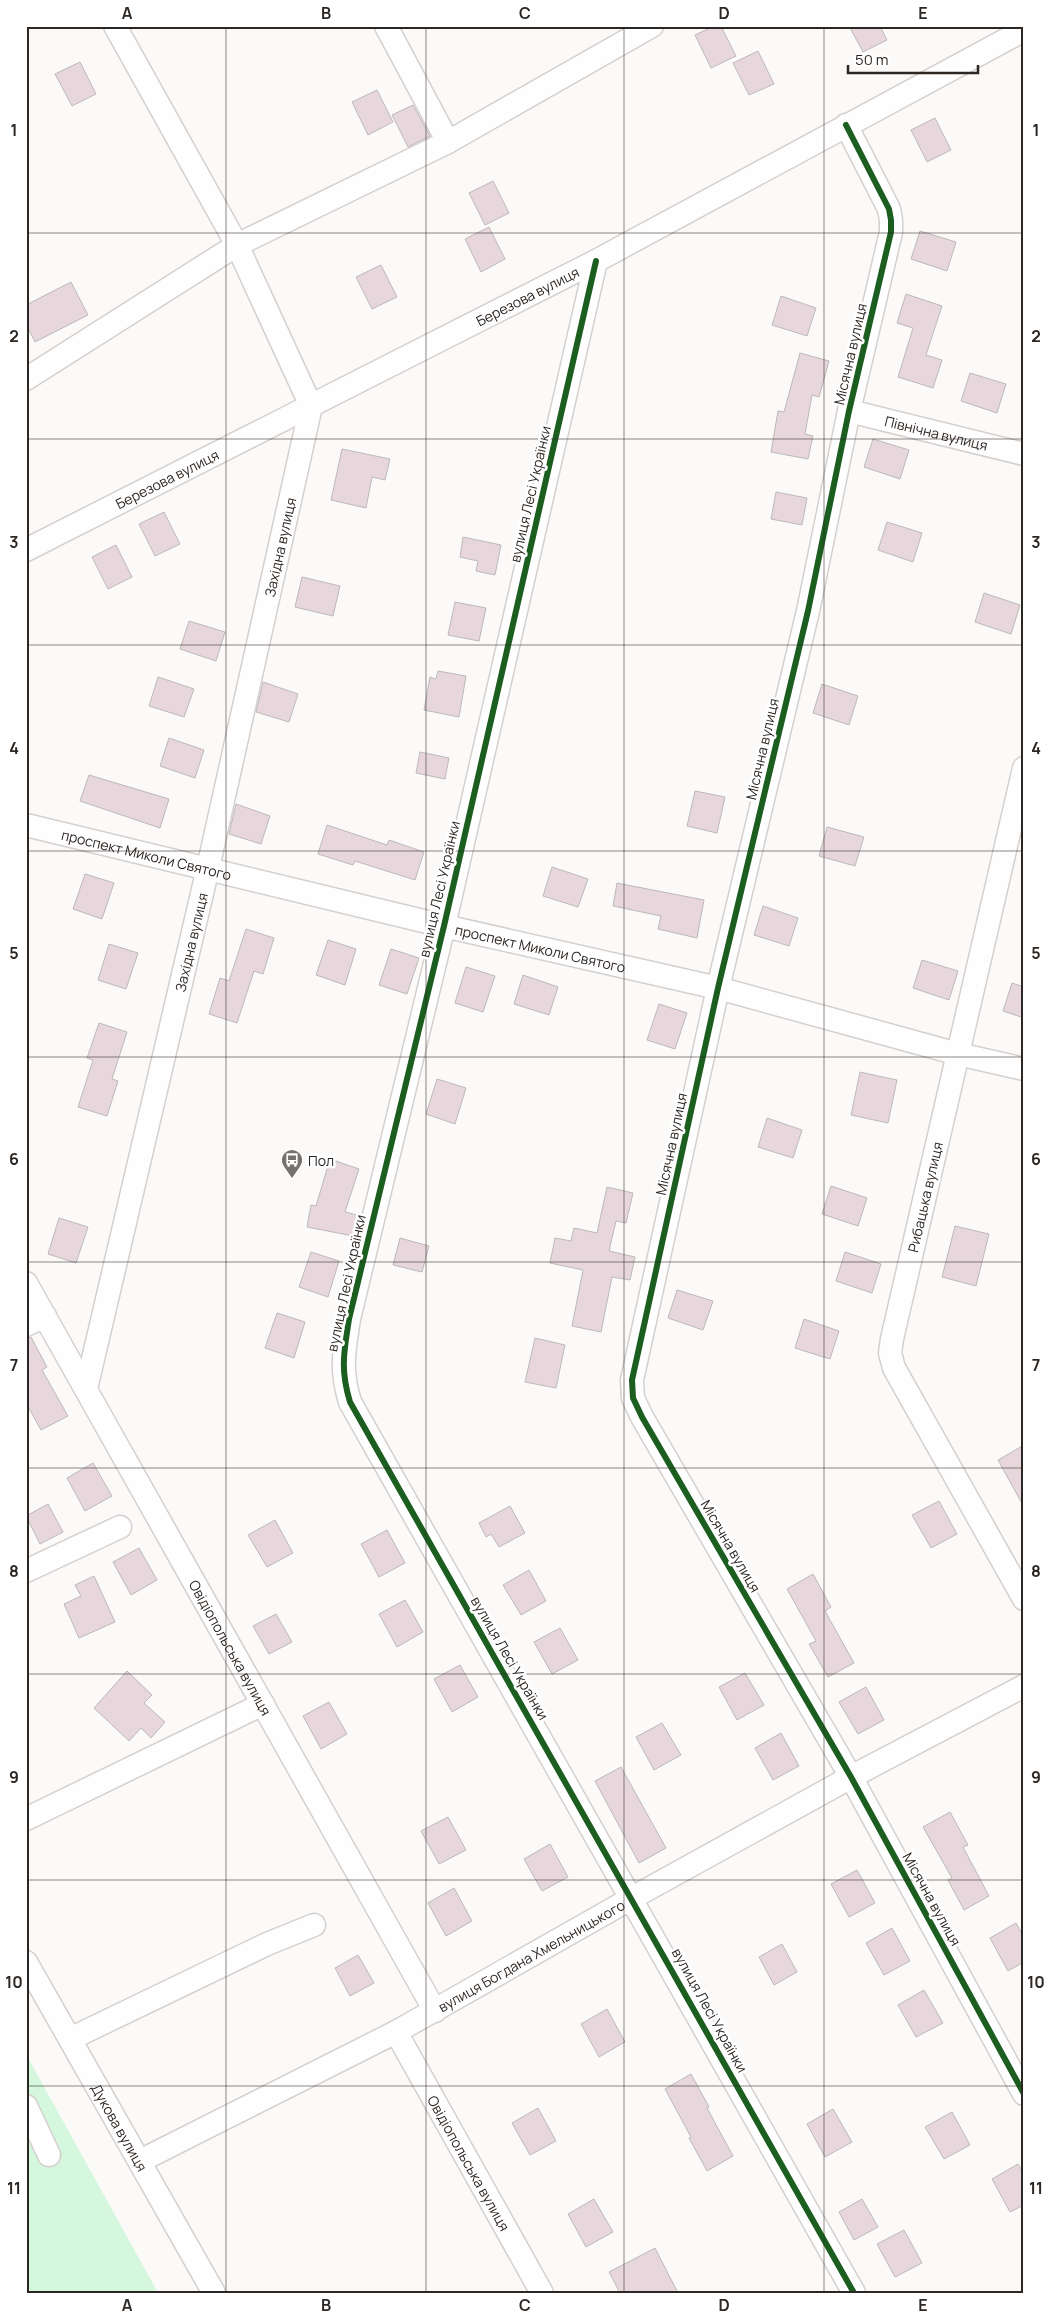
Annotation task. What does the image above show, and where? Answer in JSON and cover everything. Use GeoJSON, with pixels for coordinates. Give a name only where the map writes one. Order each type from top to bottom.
{"type":"FeatureCollection","features":[{"type":"Feature","properties":{"kind":"street"},"geometry":{"type":"LineString","coordinates":[[115,26],[237,245],[311,406]]}},
{"type":"Feature","properties":{"kind":"street"},"geometry":{"type":"LineString","coordinates":[[386,26],[448,142]]}},
{"type":"Feature","properties":{"kind":"street"},"geometry":{"type":"LineString","coordinates":[[26,379],[237,245],[448,142],[652,26]]}},
{"type":"Feature","properties":{"kind":"street","name":"Березова вулиця"},"geometry":{"type":"LineString","coordinates":[[26,550],[596,261],[1024,30]]}},
{"type":"Feature","properties":{"kind":"street","name":"Місячна вулиця"},"geometry":{"type":"LineString","coordinates":[[846,125],[889,209],[891,220],[890,232],[808,611],[718,988],[632,1380],[633,1398],[642,1418],[851,1777],[1024,2094]]}},
{"type":"Feature","properties":{"kind":"street","name":"вулиця Лесі Українки"},"geometry":{"type":"LineString","coordinates":[[596,261],[444,926],[348,1318],[342,1363],[344,1383],[350,1402],[854,2293]]}},
{"type":"Feature","properties":{"kind":"street","name":"Західна вулиця"},"geometry":{"type":"LineString","coordinates":[[86,1389],[208,868],[311,406]]}},
{"type":"Feature","properties":{"kind":"street","name":"Північна вулиця"},"geometry":{"type":"LineString","coordinates":[[850,411],[1024,454]]}},
{"type":"Feature","properties":{"kind":"street","name":"Рибацька вулиця"},"geometry":{"type":"LineString","coordinates":[[1024,768],[890,1353],[894,1368],[1024,1599]]}},
{"type":"Feature","properties":{"kind":"street","name":"проспект Миколи Святого"},"geometry":{"type":"LineString","coordinates":[[26,825],[444,926],[718,988],[958,1054],[1024,1069]]}},
{"type":"Feature","properties":{"kind":"street","name":"Овідіопольська вулиця"},"geometry":{"type":"LineString","coordinates":[[26,1283],[35,1320],[86,1389],[435,2011]]}},
{"type":"Feature","properties":{"kind":"street"},"geometry":{"type":"LineString","coordinates":[[26,1571],[120,1527]]}},
{"type":"Feature","properties":{"kind":"street","name":"вулиця Богдана Хмельницького"},"geometry":{"type":"LineString","coordinates":[[140,2161],[396,2032],[632,1898],[851,1777],[1024,1686]]}},
{"type":"Feature","properties":{"kind":"street"},"geometry":{"type":"LineString","coordinates":[[26,1819],[263,1704]]}},
{"type":"Feature","properties":{"kind":"street"},"geometry":{"type":"LineString","coordinates":[[70,2039],[267,1944],[314,1925]]}},
{"type":"Feature","properties":{"kind":"street","name":"Дукова вулиця"},"geometry":{"type":"LineString","coordinates":[[26,1962],[214,2293]]}},
{"type":"Feature","properties":{"kind":"street","name":"Овідіопольська вулиця"},"geometry":{"type":"LineString","coordinates":[[396,2032],[542,2293]]}},
{"type":"Feature","properties":{"kind":"street"},"geometry":{"type":"LineString","coordinates":[[26,2106],[49,2155]]}},
{"type":"Feature","properties":{"kind":"green space"},"geometry":{"type":"Polygon","coordinates":[[[26,2054],[158,2293],[26,2293],[26,2054]]]}},
{"type":"Feature","properties":{"kind":"building"},"geometry":{"type":"Polygon","coordinates":[[[714,26],[721,26],[736,56],[711,68],[695,35],[714,26]]]}},
{"type":"Feature","properties":{"kind":"building"},"geometry":{"type":"Polygon","coordinates":[[[849,26],[880,26],[887,40],[863,52],[849,26]]]}},
{"type":"Feature","properties":{"kind":"building"},"geometry":{"type":"Polygon","coordinates":[[[758,51],[774,84],[749,95],[733,63],[758,51]]]}},
{"type":"Feature","properties":{"kind":"building"},"geometry":{"type":"Polygon","coordinates":[[[80,62],[96,94],[72,106],[55,74],[80,62]]]}},
{"type":"Feature","properties":{"kind":"building"},"geometry":{"type":"Polygon","coordinates":[[[377,90],[393,122],[368,135],[352,102],[377,90]]]}},
{"type":"Feature","properties":{"kind":"building"},"geometry":{"type":"Polygon","coordinates":[[[413,105],[430,136],[408,147],[392,115],[413,105]]]}},
{"type":"Feature","properties":{"kind":"building"},"geometry":{"type":"Polygon","coordinates":[[[935,118],[951,150],[927,162],[911,130],[935,118]]]}},
{"type":"Feature","properties":{"kind":"building"},"geometry":{"type":"Polygon","coordinates":[[[493,181],[509,213],[485,225],[469,193],[493,181]]]}},
{"type":"Feature","properties":{"kind":"building"},"geometry":{"type":"Polygon","coordinates":[[[489,227],[505,259],[481,272],[465,239],[489,227]]]}},
{"type":"Feature","properties":{"kind":"building"},"geometry":{"type":"Polygon","coordinates":[[[920,231],[956,242],[947,271],[911,259],[920,231]]]}},
{"type":"Feature","properties":{"kind":"building"},"geometry":{"type":"Polygon","coordinates":[[[381,265],[397,297],[372,309],[356,277],[381,265]]]}},
{"type":"Feature","properties":{"kind":"building"},"geometry":{"type":"Polygon","coordinates":[[[71,282],[88,315],[35,342],[26,324],[26,305],[71,282]]]}},
{"type":"Feature","properties":{"kind":"building"},"geometry":{"type":"Polygon","coordinates":[[[906,294],[942,306],[926,355],[942,360],[933,388],[898,377],[913,328],[897,323],[906,294]]]}},
{"type":"Feature","properties":{"kind":"building"},"geometry":{"type":"Polygon","coordinates":[[[781,296],[816,308],[807,336],[772,325],[781,296]]]}},
{"type":"Feature","properties":{"kind":"building"},"geometry":{"type":"Polygon","coordinates":[[[800,353],[829,361],[819,397],[812,395],[805,434],[813,436],[808,459],[771,452],[778,411],[784,412],[800,353]]]}},
{"type":"Feature","properties":{"kind":"building"},"geometry":{"type":"Polygon","coordinates":[[[970,373],[1006,384],[997,413],[961,401],[970,373]]]}},
{"type":"Feature","properties":{"kind":"building"},"geometry":{"type":"Polygon","coordinates":[[[873,439],[909,450],[900,479],[864,467],[873,439]]]}},
{"type":"Feature","properties":{"kind":"building"},"geometry":{"type":"Polygon","coordinates":[[[342,449],[390,459],[385,480],[372,477],[366,508],[331,500],[342,449]]]}},
{"type":"Feature","properties":{"kind":"building"},"geometry":{"type":"Polygon","coordinates":[[[776,492],[807,498],[802,525],[771,519],[776,492]]]}},
{"type":"Feature","properties":{"kind":"building"},"geometry":{"type":"Polygon","coordinates":[[[164,512],[180,544],[155,556],[139,524],[164,512]]]}},
{"type":"Feature","properties":{"kind":"building"},"geometry":{"type":"Polygon","coordinates":[[[887,522],[922,533],[913,562],[878,550],[887,522]]]}},
{"type":"Feature","properties":{"kind":"building"},"geometry":{"type":"Polygon","coordinates":[[[463,537],[501,545],[495,575],[476,571],[478,561],[460,557],[463,537]]]}},
{"type":"Feature","properties":{"kind":"building"},"geometry":{"type":"Polygon","coordinates":[[[116,545],[132,577],[108,589],[92,557],[116,545]]]}},
{"type":"Feature","properties":{"kind":"building"},"geometry":{"type":"Polygon","coordinates":[[[302,577],[340,586],[333,616],[295,607],[302,577]]]}},
{"type":"Feature","properties":{"kind":"building"},"geometry":{"type":"Polygon","coordinates":[[[984,593],[1020,605],[1011,634],[975,622],[984,593]]]}},
{"type":"Feature","properties":{"kind":"building"},"geometry":{"type":"Polygon","coordinates":[[[455,602],[486,608],[479,641],[448,635],[455,602]]]}},
{"type":"Feature","properties":{"kind":"building"},"geometry":{"type":"Polygon","coordinates":[[[189,621],[225,632],[216,661],[180,649],[189,621]]]}},
{"type":"Feature","properties":{"kind":"building"},"geometry":{"type":"Polygon","coordinates":[[[438,671],[466,676],[459,717],[424,710],[430,677],[436,679],[438,671]]]}},
{"type":"Feature","properties":{"kind":"building"},"geometry":{"type":"Polygon","coordinates":[[[158,677],[194,689],[184,717],[149,706],[158,677]]]}},
{"type":"Feature","properties":{"kind":"building"},"geometry":{"type":"Polygon","coordinates":[[[263,682],[298,694],[289,722],[256,712],[263,682]]]}},
{"type":"Feature","properties":{"kind":"building"},"geometry":{"type":"Polygon","coordinates":[[[822,684],[858,696],[849,725],[813,713],[822,684]]]}},
{"type":"Feature","properties":{"kind":"building"},"geometry":{"type":"Polygon","coordinates":[[[169,738],[204,750],[195,778],[160,766],[169,738]]]}},
{"type":"Feature","properties":{"kind":"building"},"geometry":{"type":"Polygon","coordinates":[[[420,752],[449,758],[445,779],[416,773],[420,752]]]}},
{"type":"Feature","properties":{"kind":"building"},"geometry":{"type":"Polygon","coordinates":[[[89,775],[169,799],[160,828],[80,801],[89,775]]]}},
{"type":"Feature","properties":{"kind":"building"},"geometry":{"type":"Polygon","coordinates":[[[695,791],[725,797],[717,833],[687,826],[695,791]]]}},
{"type":"Feature","properties":{"kind":"building"},"geometry":{"type":"Polygon","coordinates":[[[236,804],[270,816],[261,844],[229,834],[236,804]]]}},
{"type":"Feature","properties":{"kind":"building"},"geometry":{"type":"Polygon","coordinates":[[[327,825],[387,845],[389,840],[424,852],[415,880],[355,861],[353,865],[318,854],[327,825]]]}},
{"type":"Feature","properties":{"kind":"building"},"geometry":{"type":"Polygon","coordinates":[[[827,827],[864,837],[855,866],[819,856],[827,827]]]}},
{"type":"Feature","properties":{"kind":"building"},"geometry":{"type":"Polygon","coordinates":[[[552,867],[588,879],[578,907],[543,896],[552,867]]]}},
{"type":"Feature","properties":{"kind":"building"},"geometry":{"type":"Polygon","coordinates":[[[85,874],[114,883],[102,919],[73,909],[85,874]]]}},
{"type":"Feature","properties":{"kind":"building"},"geometry":{"type":"Polygon","coordinates":[[[617,883],[704,900],[697,938],[658,929],[661,916],[613,906],[617,883]]]}},
{"type":"Feature","properties":{"kind":"building"},"geometry":{"type":"Polygon","coordinates":[[[763,906],[798,918],[789,946],[754,935],[763,906]]]}},
{"type":"Feature","properties":{"kind":"building"},"geometry":{"type":"Polygon","coordinates":[[[246,929],[274,938],[263,974],[254,971],[237,1023],[209,1014],[220,978],[229,981],[246,929]]]}},
{"type":"Feature","properties":{"kind":"building"},"geometry":{"type":"Polygon","coordinates":[[[328,940],[356,949],[345,985],[316,975],[328,940]]]}},
{"type":"Feature","properties":{"kind":"building"},"geometry":{"type":"Polygon","coordinates":[[[109,944],[138,953],[126,989],[98,980],[109,944]]]}},
{"type":"Feature","properties":{"kind":"building"},"geometry":{"type":"Polygon","coordinates":[[[391,949],[419,958],[407,994],[379,985],[391,949]]]}},
{"type":"Feature","properties":{"kind":"building"},"geometry":{"type":"Polygon","coordinates":[[[922,960],[958,971],[949,1000],[913,988],[922,960]]]}},
{"type":"Feature","properties":{"kind":"building"},"geometry":{"type":"Polygon","coordinates":[[[466,967],[495,976],[483,1012],[455,1003],[466,967]]]}},
{"type":"Feature","properties":{"kind":"building"},"geometry":{"type":"Polygon","coordinates":[[[523,975],[558,987],[549,1015],[514,1004],[523,975]]]}},
{"type":"Feature","properties":{"kind":"building"},"geometry":{"type":"Polygon","coordinates":[[[1012,983],[1024,987],[1024,1018],[1003,1011],[1012,983]]]}},
{"type":"Feature","properties":{"kind":"building"},"geometry":{"type":"Polygon","coordinates":[[[659,1004],[687,1013],[675,1049],[647,1040],[659,1004]]]}},
{"type":"Feature","properties":{"kind":"building"},"geometry":{"type":"Polygon","coordinates":[[[99,1023],[127,1032],[112,1079],[118,1081],[107,1116],[78,1107],[93,1060],[87,1058],[99,1023]]]}},
{"type":"Feature","properties":{"kind":"building"},"geometry":{"type":"Polygon","coordinates":[[[860,1072],[897,1080],[888,1123],[851,1115],[860,1072]]]}},
{"type":"Feature","properties":{"kind":"building"},"geometry":{"type":"Polygon","coordinates":[[[437,1079],[466,1088],[455,1124],[426,1114],[437,1079]]]}},
{"type":"Feature","properties":{"kind":"building"},"geometry":{"type":"Polygon","coordinates":[[[767,1118],[802,1130],[793,1158],[758,1147],[767,1118]]]}},
{"type":"Feature","properties":{"kind":"building"},"geometry":{"type":"Polygon","coordinates":[[[330,1159],[359,1169],[345,1212],[357,1215],[353,1236],[307,1227],[311,1205],[316,1206],[330,1159]]]}},
{"type":"Feature","properties":{"kind":"building"},"geometry":{"type":"Polygon","coordinates":[[[831,1186],[867,1198],[858,1226],[822,1214],[831,1186]]]}},
{"type":"Feature","properties":{"kind":"building"},"geometry":{"type":"Polygon","coordinates":[[[607,1187],[633,1193],[626,1223],[616,1221],[609,1251],[635,1257],[630,1280],[612,1277],[601,1332],[572,1326],[583,1270],[550,1263],[555,1238],[571,1241],[574,1228],[597,1233],[607,1187]]]}},
{"type":"Feature","properties":{"kind":"building"},"geometry":{"type":"Polygon","coordinates":[[[59,1218],[88,1227],[76,1263],[48,1254],[59,1218]]]}},
{"type":"Feature","properties":{"kind":"building"},"geometry":{"type":"Polygon","coordinates":[[[955,1226],[989,1234],[976,1286],[942,1277],[955,1226]]]}},
{"type":"Feature","properties":{"kind":"building"},"geometry":{"type":"Polygon","coordinates":[[[400,1238],[429,1246],[422,1272],[393,1265],[400,1238]]]}},
{"type":"Feature","properties":{"kind":"building"},"geometry":{"type":"Polygon","coordinates":[[[311,1252],[339,1261],[328,1297],[299,1287],[311,1252]]]}},
{"type":"Feature","properties":{"kind":"building"},"geometry":{"type":"Polygon","coordinates":[[[845,1252],[881,1264],[872,1293],[836,1281],[845,1252]]]}},
{"type":"Feature","properties":{"kind":"building"},"geometry":{"type":"Polygon","coordinates":[[[677,1290],[713,1301],[703,1330],[668,1318],[677,1290]]]}},
{"type":"Feature","properties":{"kind":"building"},"geometry":{"type":"Polygon","coordinates":[[[277,1313],[305,1322],[294,1358],[265,1348],[277,1313]]]}},
{"type":"Feature","properties":{"kind":"building"},"geometry":{"type":"Polygon","coordinates":[[[804,1319],[839,1331],[830,1359],[795,1348],[804,1319]]]}},
{"type":"Feature","properties":{"kind":"building"},"geometry":{"type":"Polygon","coordinates":[[[31,1337],[47,1367],[42,1370],[68,1416],[41,1430],[26,1403],[26,1338],[31,1337]]]}},
{"type":"Feature","properties":{"kind":"building"},"geometry":{"type":"Polygon","coordinates":[[[535,1338],[565,1345],[556,1388],[525,1382],[535,1338]]]}},
{"type":"Feature","properties":{"kind":"building"},"geometry":{"type":"Polygon","coordinates":[[[1024,1445],[1024,1507],[998,1460],[1024,1445]]]}},
{"type":"Feature","properties":{"kind":"building"},"geometry":{"type":"Polygon","coordinates":[[[93,1463],[112,1496],[85,1511],[67,1478],[93,1463]]]}},
{"type":"Feature","properties":{"kind":"building"},"geometry":{"type":"Polygon","coordinates":[[[939,1501],[957,1534],[931,1548],[912,1515],[939,1501]]]}},
{"type":"Feature","properties":{"kind":"building"},"geometry":{"type":"Polygon","coordinates":[[[48,1504],[63,1532],[40,1544],[26,1516],[48,1504]]]}},
{"type":"Feature","properties":{"kind":"building"},"geometry":{"type":"Polygon","coordinates":[[[510,1506],[525,1533],[499,1547],[491,1534],[486,1537],[479,1523],[510,1506]]]}},
{"type":"Feature","properties":{"kind":"building"},"geometry":{"type":"Polygon","coordinates":[[[275,1520],[293,1553],[267,1567],[248,1535],[275,1520]]]}},
{"type":"Feature","properties":{"kind":"building"},"geometry":{"type":"Polygon","coordinates":[[[387,1530],[405,1563],[379,1577],[361,1544],[387,1530]]]}},
{"type":"Feature","properties":{"kind":"building"},"geometry":{"type":"Polygon","coordinates":[[[139,1548],[157,1580],[131,1595],[113,1562],[139,1548]]]}},
{"type":"Feature","properties":{"kind":"building"},"geometry":{"type":"Polygon","coordinates":[[[529,1570],[546,1601],[521,1615],[503,1585],[529,1570]]]}},
{"type":"Feature","properties":{"kind":"building"},"geometry":{"type":"Polygon","coordinates":[[[813,1574],[831,1607],[825,1611],[854,1663],[828,1677],[809,1644],[816,1641],[787,1589],[813,1574]]]}},
{"type":"Feature","properties":{"kind":"building"},"geometry":{"type":"Polygon","coordinates":[[[94,1576],[115,1622],[79,1638],[64,1604],[81,1596],[75,1585],[94,1576]]]}},
{"type":"Feature","properties":{"kind":"building"},"geometry":{"type":"Polygon","coordinates":[[[405,1600],[423,1632],[397,1647],[379,1614],[405,1600]]]}},
{"type":"Feature","properties":{"kind":"building"},"geometry":{"type":"Polygon","coordinates":[[[276,1614],[292,1642],[269,1654],[253,1626],[276,1614]]]}},
{"type":"Feature","properties":{"kind":"building"},"geometry":{"type":"Polygon","coordinates":[[[560,1628],[578,1660],[552,1674],[534,1642],[560,1628]]]}},
{"type":"Feature","properties":{"kind":"building"},"geometry":{"type":"Polygon","coordinates":[[[460,1665],[478,1697],[452,1712],[434,1679],[460,1665]]]}},
{"type":"Feature","properties":{"kind":"building"},"geometry":{"type":"Polygon","coordinates":[[[127,1671],[152,1695],[144,1703],[165,1722],[151,1738],[141,1728],[129,1741],[94,1708],[127,1671]]]}},
{"type":"Feature","properties":{"kind":"building"},"geometry":{"type":"Polygon","coordinates":[[[745,1673],[764,1705],[737,1720],[719,1687],[745,1673]]]}},
{"type":"Feature","properties":{"kind":"building"},"geometry":{"type":"Polygon","coordinates":[[[866,1687],[884,1720],[858,1734],[839,1702],[866,1687]]]}},
{"type":"Feature","properties":{"kind":"building"},"geometry":{"type":"Polygon","coordinates":[[[329,1702],[347,1734],[321,1749],[303,1716],[329,1702]]]}},
{"type":"Feature","properties":{"kind":"building"},"geometry":{"type":"Polygon","coordinates":[[[662,1723],[681,1755],[654,1770],[636,1737],[662,1723]]]}},
{"type":"Feature","properties":{"kind":"building"},"geometry":{"type":"Polygon","coordinates":[[[781,1733],[799,1766],[773,1780],[755,1748],[781,1733]]]}},
{"type":"Feature","properties":{"kind":"building"},"geometry":{"type":"Polygon","coordinates":[[[621,1767],[666,1848],[639,1863],[595,1781],[621,1767]]]}},
{"type":"Feature","properties":{"kind":"building"},"geometry":{"type":"Polygon","coordinates":[[[950,1812],[968,1845],[963,1847],[989,1896],[964,1910],[948,1880],[952,1878],[923,1827],[950,1812]]]}},
{"type":"Feature","properties":{"kind":"building"},"geometry":{"type":"Polygon","coordinates":[[[448,1817],[466,1850],[439,1864],[421,1831],[448,1817]]]}},
{"type":"Feature","properties":{"kind":"building"},"geometry":{"type":"Polygon","coordinates":[[[550,1844],[568,1877],[542,1891],[524,1859],[550,1844]]]}},
{"type":"Feature","properties":{"kind":"building"},"geometry":{"type":"Polygon","coordinates":[[[857,1870],[875,1903],[849,1917],[831,1884],[857,1870]]]}},
{"type":"Feature","properties":{"kind":"building"},"geometry":{"type":"Polygon","coordinates":[[[454,1888],[472,1921],[446,1936],[428,1903],[454,1888]]]}},
{"type":"Feature","properties":{"kind":"building"},"geometry":{"type":"Polygon","coordinates":[[[1016,1923],[1024,1937],[1024,1962],[1008,1971],[990,1938],[1016,1923]]]}},
{"type":"Feature","properties":{"kind":"building"},"geometry":{"type":"Polygon","coordinates":[[[892,1928],[910,1961],[884,1975],[866,1943],[892,1928]]]}},
{"type":"Feature","properties":{"kind":"building"},"geometry":{"type":"Polygon","coordinates":[[[782,1944],[797,1972],[774,1985],[759,1957],[782,1944]]]}},
{"type":"Feature","properties":{"kind":"building"},"geometry":{"type":"Polygon","coordinates":[[[358,1955],[374,1983],[350,1996],[335,1968],[358,1955]]]}},
{"type":"Feature","properties":{"kind":"building"},"geometry":{"type":"Polygon","coordinates":[[[924,1990],[943,2023],[916,2037],[898,2005],[924,1990]]]}},
{"type":"Feature","properties":{"kind":"building"},"geometry":{"type":"Polygon","coordinates":[[[607,2009],[625,2042],[599,2057],[581,2024],[607,2009]]]}},
{"type":"Feature","properties":{"kind":"building"},"geometry":{"type":"Polygon","coordinates":[[[691,2074],[733,2156],[707,2171],[665,2089],[691,2074]]]}},
{"type":"Feature","properties":{"kind":"building"},"geometry":{"type":"Polygon","coordinates":[[[538,2108],[556,2141],[530,2155],[512,2123],[538,2108]]]}},
{"type":"Feature","properties":{"kind":"building"},"geometry":{"type":"Polygon","coordinates":[[[833,2109],[852,2142],[825,2157],[807,2124],[833,2109]]]}},
{"type":"Feature","properties":{"kind":"building"},"geometry":{"type":"Polygon","coordinates":[[[952,2112],[970,2145],[944,2159],[925,2127],[952,2112]]]}},
{"type":"Feature","properties":{"kind":"building"},"geometry":{"type":"Polygon","coordinates":[[[1018,2164],[1024,2174],[1024,2205],[1010,2212],[992,2179],[1018,2164]]]}},
{"type":"Feature","properties":{"kind":"building"},"geometry":{"type":"Polygon","coordinates":[[[594,2199],[613,2232],[586,2247],[568,2214],[594,2199]]]}},
{"type":"Feature","properties":{"kind":"building"},"geometry":{"type":"Polygon","coordinates":[[[862,2199],[878,2227],[854,2240],[839,2212],[862,2199]]]}},
{"type":"Feature","properties":{"kind":"building"},"geometry":{"type":"Polygon","coordinates":[[[904,2230],[922,2263],[895,2277],[877,2244],[904,2230]]]}},
{"type":"Feature","properties":{"kind":"building"},"geometry":{"type":"Polygon","coordinates":[[[655,2248],[678,2293],[620,2293],[609,2272],[655,2248]]]}},
{"type":"Feature","properties":{"kind":"cycle path"},"geometry":{"type":"LineString","coordinates":[[846,125],[889,209],[891,232],[849,411],[808,611],[718,988],[632,1380],[633,1398],[642,1417],[851,1777],[1024,2094]]}},
{"type":"Feature","properties":{"kind":"cycle path"},"geometry":{"type":"LineString","coordinates":[[596,261],[444,926],[349,1319],[344,1351],[345,1380],[350,1402],[854,2293]]}},
{"type":"Feature","properties":{"kind":"place","name":"Пол"},"geometry":{"type":"Point","coordinates":[292,1179]}}]}
